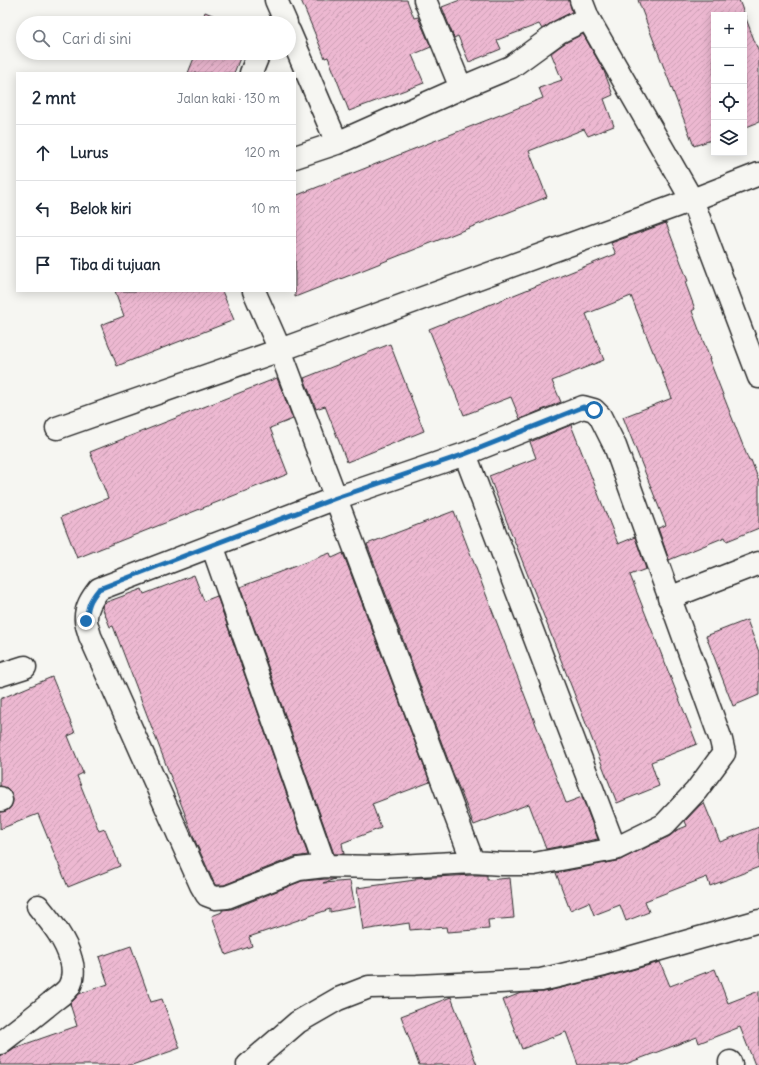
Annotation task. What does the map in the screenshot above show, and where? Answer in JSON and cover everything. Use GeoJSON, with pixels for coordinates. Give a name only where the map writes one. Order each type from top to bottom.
{"type":"FeatureCollection","features":[{"type":"Feature","properties":{"kind":"street"},"geometry":{"type":"LineString","coordinates":[[425,0],[461,88]]}},
{"type":"Feature","properties":{"kind":"street"},"geometry":{"type":"LineString","coordinates":[[296,157],[337,144],[511,67],[559,32],[585,9],[692,200],[759,377]]}},
{"type":"Feature","properties":{"kind":"street"},"geometry":{"type":"LineString","coordinates":[[296,47],[337,144]]}},
{"type":"Feature","properties":{"kind":"street"},"geometry":{"type":"LineString","coordinates":[[251,72],[256,60]]}},
{"type":"Feature","properties":{"kind":"street"},"geometry":{"type":"LineString","coordinates":[[58,428],[280,350],[692,200],[759,174]]}},
{"type":"Feature","properties":{"kind":"street"},"geometry":{"type":"LineString","coordinates":[[254,292],[280,350],[473,862]]}},
{"type":"Feature","properties":{"kind":"street"},"geometry":{"type":"LineString","coordinates":[[583,407],[594,410],[600,416],[615,446],[718,728],[724,752],[696,791],[664,825],[615,849],[534,864],[473,862],[380,867],[325,866],[299,868],[227,897],[215,898],[206,895],[90,636],[86,621],[88,607],[92,597],[99,589],[336,498],[465,454],[583,407]]}},
{"type":"Feature","properties":{"kind":"street"},"geometry":{"type":"LineString","coordinates":[[465,454],[615,849]]}},
{"type":"Feature","properties":{"kind":"street"},"geometry":{"type":"LineString","coordinates":[[212,545],[325,866]]}},
{"type":"Feature","properties":{"kind":"street"},"geometry":{"type":"LineString","coordinates":[[670,598],[759,563]]}},
{"type":"Feature","properties":{"kind":"street"},"geometry":{"type":"LineString","coordinates":[[0,675],[25,667]]}},
{"type":"Feature","properties":{"kind":"street"},"geometry":{"type":"LineString","coordinates":[[0,1043],[68,988],[71,981],[72,962],[68,950],[56,929],[38,906]]}},
{"type":"Feature","properties":{"kind":"street"},"geometry":{"type":"LineString","coordinates":[[248,1065],[298,1022],[338,999],[369,987],[541,980],[604,965],[759,921]]}},
{"type":"Feature","properties":{"kind":"building"},"geometry":{"type":"Polygon","coordinates":[[[301,0],[407,0],[414,18],[418,17],[431,47],[412,55],[424,83],[349,111],[328,57],[325,58],[301,0]]]}},
{"type":"Feature","properties":{"kind":"building"},"geometry":{"type":"Polygon","coordinates":[[[460,0],[569,0],[572,12],[542,29],[539,24],[497,40],[501,49],[469,62],[458,36],[454,38],[442,7],[460,0]]]}},
{"type":"Feature","properties":{"kind":"building"},"geometry":{"type":"Polygon","coordinates":[[[638,0],[739,0],[744,12],[711,12],[711,140],[694,146],[638,0]]]}},
{"type":"Feature","properties":{"kind":"building"},"geometry":{"type":"Polygon","coordinates":[[[205,12],[215,16],[204,16],[205,12]]]}},
{"type":"Feature","properties":{"kind":"building"},"geometry":{"type":"Polygon","coordinates":[[[747,21],[759,53],[759,122],[747,127],[747,21]]]}},
{"type":"Feature","properties":{"kind":"building"},"geometry":{"type":"Polygon","coordinates":[[[583,34],[604,71],[613,95],[604,99],[614,126],[588,136],[584,129],[529,151],[547,197],[295,297],[296,196],[543,98],[539,88],[562,80],[551,53],[565,43],[583,34]]]}},
{"type":"Feature","properties":{"kind":"building"},"geometry":{"type":"Polygon","coordinates":[[[193,60],[239,60],[234,72],[188,72],[193,60]]]}},
{"type":"Feature","properties":{"kind":"building"},"geometry":{"type":"Polygon","coordinates":[[[666,223],[688,281],[685,282],[695,309],[692,311],[709,359],[749,461],[751,460],[759,481],[759,528],[727,541],[725,537],[669,560],[658,528],[666,525],[623,417],[672,398],[631,296],[586,314],[604,360],[552,381],[561,402],[520,419],[511,397],[464,415],[429,329],[616,254],[611,243],[666,223]]]}},
{"type":"Feature","properties":{"kind":"building"},"geometry":{"type":"Polygon","coordinates":[[[115,292],[222,292],[234,320],[117,366],[101,325],[124,316],[115,292]]]}},
{"type":"Feature","properties":{"kind":"building"},"geometry":{"type":"Polygon","coordinates":[[[390,344],[424,431],[347,462],[325,406],[316,409],[304,378],[390,344]]]}},
{"type":"Feature","properties":{"kind":"building"},"geometry":{"type":"Polygon","coordinates":[[[277,378],[293,419],[270,428],[288,474],[77,558],[61,517],[108,498],[90,452],[277,378]]]}},
{"type":"Feature","properties":{"kind":"building"},"geometry":{"type":"Polygon","coordinates":[[[571,425],[618,544],[635,537],[646,569],[630,575],[697,744],[651,762],[659,786],[617,803],[489,476],[536,458],[530,442],[571,425]]]}},
{"type":"Feature","properties":{"kind":"building"},"geometry":{"type":"Polygon","coordinates":[[[454,511],[566,803],[582,797],[598,839],[546,849],[529,804],[474,825],[367,544],[454,511]]]}},
{"type":"Feature","properties":{"kind":"building"},"geometry":{"type":"Polygon","coordinates":[[[330,553],[332,558],[343,553],[430,782],[372,804],[381,828],[342,843],[344,854],[334,854],[240,587],[330,553]]]}},
{"type":"Feature","properties":{"kind":"building"},"geometry":{"type":"Polygon","coordinates":[[[194,575],[204,601],[217,596],[308,855],[294,857],[224,885],[215,885],[196,843],[113,626],[110,627],[102,607],[104,603],[142,589],[144,594],[194,575]]]}},
{"type":"Feature","properties":{"kind":"building"},"geometry":{"type":"Polygon","coordinates":[[[747,620],[759,652],[759,695],[733,706],[706,636],[747,620]]]}},
{"type":"Feature","properties":{"kind":"building"},"geometry":{"type":"Polygon","coordinates":[[[52,677],[75,733],[68,736],[83,773],[77,776],[99,831],[105,829],[120,866],[68,887],[38,814],[0,829],[0,812],[6,811],[11,807],[13,800],[11,792],[7,788],[0,786],[0,699],[52,677]]]}},
{"type":"Feature","properties":{"kind":"building"},"geometry":{"type":"Polygon","coordinates":[[[704,803],[720,842],[759,827],[759,867],[710,886],[707,877],[645,901],[649,912],[626,921],[620,905],[594,915],[589,902],[570,910],[556,873],[620,860],[670,836],[677,830],[687,826],[685,821],[700,805],[704,803]]]}},
{"type":"Feature","properties":{"kind":"building"},"geometry":{"type":"Polygon","coordinates":[[[487,875],[487,880],[510,878],[514,918],[488,920],[489,929],[447,932],[446,927],[410,930],[409,923],[363,930],[357,888],[415,880],[415,878],[487,875]]]}},
{"type":"Feature","properties":{"kind":"building"},"geometry":{"type":"Polygon","coordinates":[[[335,879],[323,883],[350,881],[355,907],[330,912],[330,909],[249,937],[252,946],[226,955],[212,916],[222,912],[222,910],[232,909],[302,881],[335,879]]]}},
{"type":"Feature","properties":{"kind":"building"},"geometry":{"type":"Polygon","coordinates":[[[131,946],[151,1002],[162,999],[180,1048],[132,1065],[0,1065],[0,1055],[7,1053],[14,1048],[77,1026],[70,1004],[79,994],[108,984],[99,957],[131,946]]]}},
{"type":"Feature","properties":{"kind":"building"},"geometry":{"type":"Polygon","coordinates":[[[660,962],[670,986],[715,969],[728,1003],[759,991],[759,1065],[755,1065],[740,1027],[699,1043],[697,1037],[623,1065],[578,1065],[566,1032],[522,1049],[503,1000],[521,993],[544,992],[607,977],[660,962]]]}},
{"type":"Feature","properties":{"kind":"building"},"geometry":{"type":"Polygon","coordinates":[[[451,997],[477,1065],[419,1065],[401,1016],[451,997]]]}},
{"type":"Feature","properties":{"kind":"route"},"geometry":{"type":"LineString","coordinates":[[86,621],[88,607],[92,597],[99,589],[336,498],[465,454],[583,407],[594,410]]}}]}
